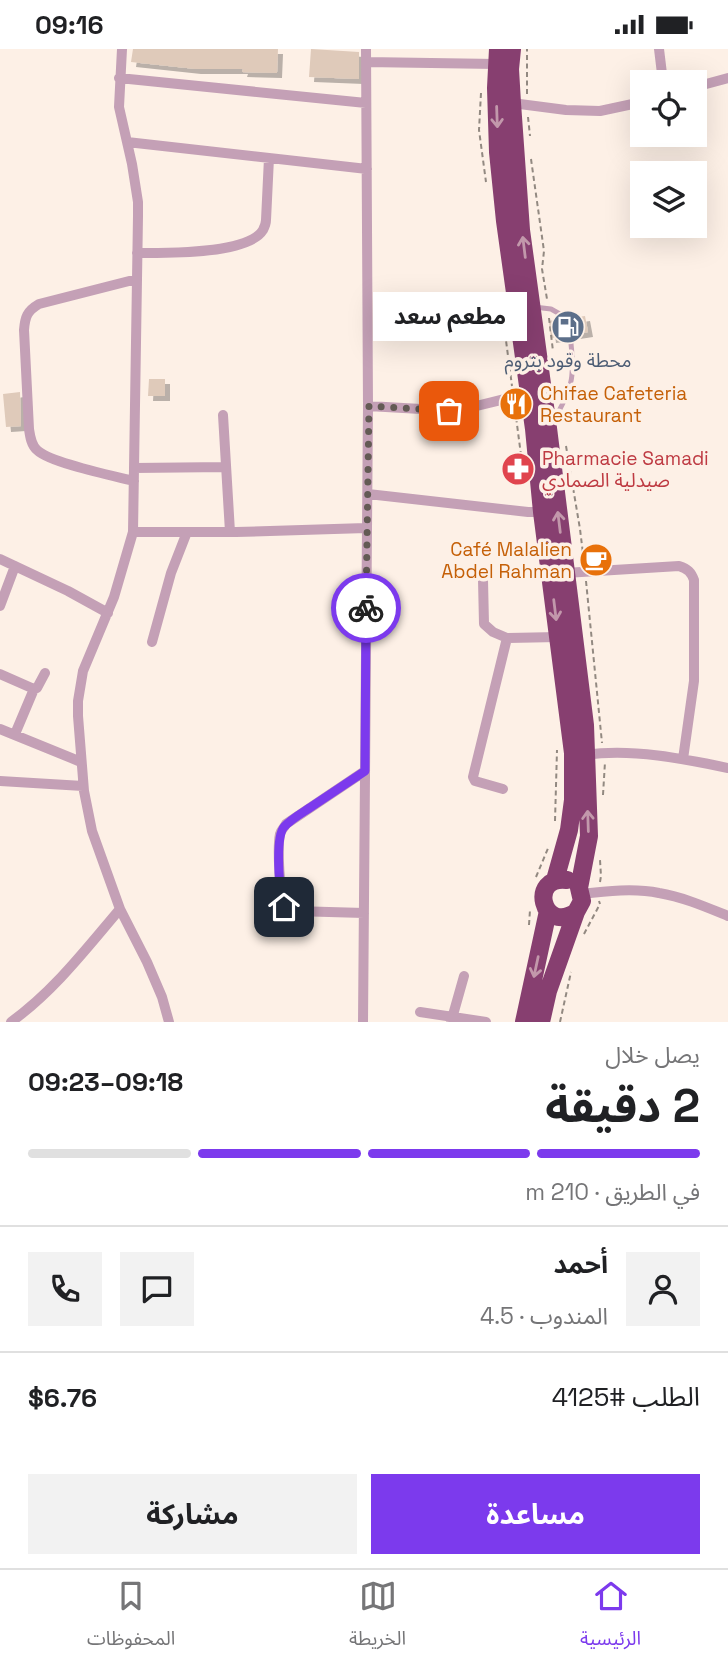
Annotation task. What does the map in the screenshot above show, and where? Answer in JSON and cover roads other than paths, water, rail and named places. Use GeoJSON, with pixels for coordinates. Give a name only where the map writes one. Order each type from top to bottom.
{"type":"FeatureCollection","features":[{"type":"Feature","properties":{"kind":"highway"},"geometry":{"type":"LineString","coordinates":[[512,49],[510,69],[517,183],[585,725],[589,836],[580,891],[582,901],[548,991],[541,1022]]}},
{"type":"Feature","properties":{"kind":"highway"},"geometry":{"type":"LineString","coordinates":[[497,56],[498,152],[522,397],[542,512],[571,736],[574,779],[569,830],[555,880]]}},
{"type":"Feature","properties":{"kind":"highway"},"geometry":{"type":"LineString","coordinates":[[576,912],[565,918],[558,917],[548,911],[543,894],[550,883],[562,879],[569,880],[580,891]]}},
{"type":"Feature","properties":{"kind":"highway"},"geometry":{"type":"LineString","coordinates":[[524,1022],[548,911]]}},
{"type":"Feature","properties":{"kind":"street"},"geometry":{"type":"LineString","coordinates":[[121,49],[119,107],[138,202],[133,532],[108,613],[83,671],[78,716],[83,786],[95,842],[120,909],[162,997],[169,1022]]}},
{"type":"Feature","properties":{"kind":"street"},"geometry":{"type":"LineString","coordinates":[[363,1022],[369,406],[366,49]]}},
{"type":"Feature","properties":{"kind":"street"},"geometry":{"type":"LineString","coordinates":[[659,49],[662,70]]}},
{"type":"Feature","properties":{"kind":"street"},"geometry":{"type":"LineString","coordinates":[[366,62],[497,56]]}},
{"type":"Feature","properties":{"kind":"street"},"geometry":{"type":"LineString","coordinates":[[120,78],[366,103]]}},
{"type":"Feature","properties":{"kind":"street"},"geometry":{"type":"LineString","coordinates":[[707,84],[728,78]]}},
{"type":"Feature","properties":{"kind":"street"},"geometry":{"type":"LineString","coordinates":[[512,103],[600,111],[630,105]]}},
{"type":"Feature","properties":{"kind":"street"},"geometry":{"type":"LineString","coordinates":[[127,142],[367,169]]}},
{"type":"Feature","properties":{"kind":"street"},"geometry":{"type":"LineString","coordinates":[[137,253],[177,253],[229,248],[259,234],[264,229],[266,220],[269,158]]}},
{"type":"Feature","properties":{"kind":"street"},"geometry":{"type":"LineString","coordinates":[[134,481],[65,463],[36,450],[29,429],[24,330],[28,312],[38,305],[136,279]]}},
{"type":"Feature","properties":{"kind":"street"},"geometry":{"type":"LineString","coordinates":[[369,406],[456,411],[522,397]]}},
{"type":"Feature","properties":{"kind":"street"},"geometry":{"type":"LineString","coordinates":[[223,415],[230,532]]}},
{"type":"Feature","properties":{"kind":"street"},"geometry":{"type":"LineString","coordinates":[[134,468],[226,467]]}},
{"type":"Feature","properties":{"kind":"street"},"geometry":{"type":"LineString","coordinates":[[368,494],[542,512]]}},
{"type":"Feature","properties":{"kind":"street"},"geometry":{"type":"LineString","coordinates":[[133,532],[366,528]]}},
{"type":"Feature","properties":{"kind":"street"},"geometry":{"type":"LineString","coordinates":[[152,642],[171,573],[187,532]]}},
{"type":"Feature","properties":{"kind":"street"},"geometry":{"type":"LineString","coordinates":[[0,559],[108,613]]}},
{"type":"Feature","properties":{"kind":"street"},"geometry":{"type":"LineString","coordinates":[[0,606],[15,566]]}},
{"type":"Feature","properties":{"kind":"street"},"geometry":{"type":"LineString","coordinates":[[565,573],[679,566],[691,573],[694,580],[694,681],[683,759]]}},
{"type":"Feature","properties":{"kind":"street"},"geometry":{"type":"LineString","coordinates":[[483,580],[484,624],[493,632],[507,638],[558,637]]}},
{"type":"Feature","properties":{"kind":"street"},"geometry":{"type":"LineString","coordinates":[[503,789],[475,781],[473,777],[507,638]]}},
{"type":"Feature","properties":{"kind":"street"},"geometry":{"type":"LineString","coordinates":[[15,734],[34,689],[45,673]]}},
{"type":"Feature","properties":{"kind":"street"},"geometry":{"type":"LineString","coordinates":[[0,674],[34,689]]}},
{"type":"Feature","properties":{"kind":"street"},"geometry":{"type":"LineString","coordinates":[[0,729],[81,762]]}},
{"type":"Feature","properties":{"kind":"street"},"geometry":{"type":"LineString","coordinates":[[586,755],[603,753],[683,759],[728,768]]}},
{"type":"Feature","properties":{"kind":"street"},"geometry":{"type":"LineString","coordinates":[[364,913],[294,911],[284,907],[280,895],[280,861],[281,833],[286,824],[365,771]]}},
{"type":"Feature","properties":{"kind":"street"},"geometry":{"type":"LineString","coordinates":[[0,781],[83,786]]}},
{"type":"Feature","properties":{"kind":"street"},"geometry":{"type":"LineString","coordinates":[[580,891],[657,892],[728,916]]}},
{"type":"Feature","properties":{"kind":"street"},"geometry":{"type":"LineString","coordinates":[[11,1022],[35,1004],[69,970],[120,909]]}},
{"type":"Feature","properties":{"kind":"street"},"geometry":{"type":"LineString","coordinates":[[452,1019],[464,976]]}},
{"type":"Feature","properties":{"kind":"street"},"geometry":{"type":"LineString","coordinates":[[420,1011],[452,1019],[486,1022]]}},
{"type":"Feature","properties":{"kind":"lane"},"geometry":{"type":"LineString","coordinates":[[531,307],[548,307],[567,318]]}},
{"type":"Feature","properties":{"kind":"lane"},"geometry":{"type":"LineString","coordinates":[[548,428],[572,385],[570,335]]}},
{"type":"Feature","properties":{"kind":"place","name":"محطة وقود بتروم"},"geometry":{"type":"Point","coordinates":[568,327]}},
{"type":"Feature","properties":{"kind":"place","name":"Chifae Cafeteria Restaurant"},"geometry":{"type":"Point","coordinates":[516,404]}},
{"type":"Feature","properties":{"kind":"place","name":"مطعم سعد"},"geometry":{"type":"Point","coordinates":[449,411]}},
{"type":"Feature","properties":{"kind":"place","name":"Pharmacie Samadi صيدلية الصمادي"},"geometry":{"type":"Point","coordinates":[518,469]}},
{"type":"Feature","properties":{"kind":"place","name":"Café Malalien Abdel Rahman"},"geometry":{"type":"Point","coordinates":[596,560]}}]}
